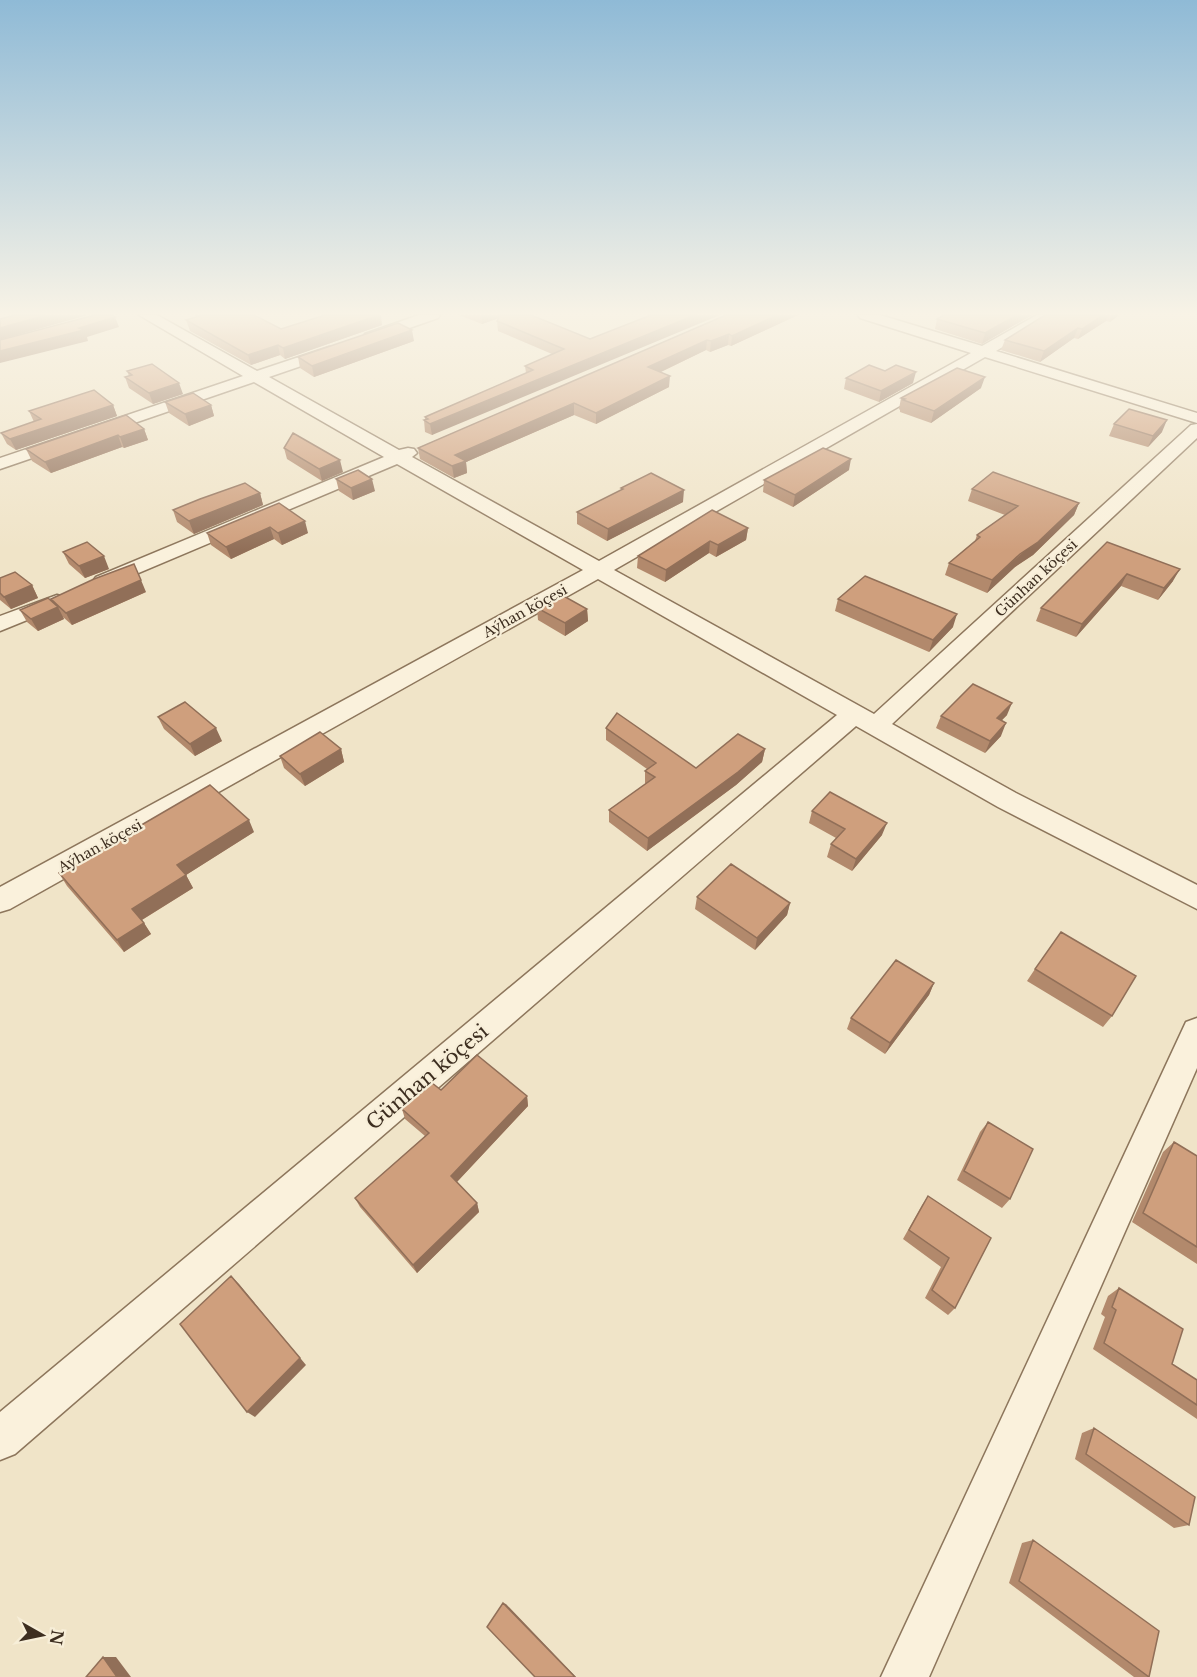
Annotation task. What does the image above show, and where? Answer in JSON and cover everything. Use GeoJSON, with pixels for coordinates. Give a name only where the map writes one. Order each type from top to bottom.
{"type":"FeatureCollection","features":[{"type":"Feature","properties":{"kind":"street"},"geometry":{"type":"LineString","coordinates":[[0,464],[208,393]]}},
{"type":"Feature","properties":{"kind":"street"},"geometry":{"type":"LineString","coordinates":[[285,393],[1006,800],[1197,898]]}},
{"type":"Feature","properties":{"kind":"street","name":"Aýhan köçesi"},"geometry":{"type":"LineString","coordinates":[[0,902],[598,570],[910,393]]}},
{"type":"Feature","properties":{"kind":"street"},"geometry":{"type":"LineString","coordinates":[[1115,393],[1197,418]]}},
{"type":"Feature","properties":{"kind":"street","name":"Günhan köçesi"},"geometry":{"type":"LineString","coordinates":[[0,1439],[865,720],[1197,429]]}},
{"type":"Feature","properties":{"kind":"street"},"geometry":{"type":"LineString","coordinates":[[0,624],[419,448]]}},
{"type":"Feature","properties":{"kind":"street"},"geometry":{"type":"LineString","coordinates":[[905,1677],[1197,1032]]}},
{"type":"Feature","properties":{"kind":"building"},"geometry":{"type":"Polygon","coordinates":[[[84,393],[98,393],[113,405],[10,439],[1,433],[41,419],[29,411],[84,393]]]}},
{"type":"Feature","properties":{"kind":"building"},"geometry":{"type":"Polygon","coordinates":[[[193,393],[211,405],[185,414],[165,402],[193,393]]]}},
{"type":"Feature","properties":{"kind":"building"},"geometry":{"type":"Polygon","coordinates":[[[480,393],[505,393],[430,424],[424,420],[428,419],[425,417],[480,393]]]}},
{"type":"Feature","properties":{"kind":"building"},"geometry":{"type":"Polygon","coordinates":[[[545,393],[635,393],[596,413],[574,403],[455,455],[466,461],[452,466],[418,448],[545,393]]]}},
{"type":"Feature","properties":{"kind":"building"},"geometry":{"type":"Polygon","coordinates":[[[910,393],[961,393],[934,411],[901,398],[910,393]]]}},
{"type":"Feature","properties":{"kind":"building"},"geometry":{"type":"Polygon","coordinates":[[[1129,409],[1167,420],[1153,436],[1114,424],[1129,409]]]}},
{"type":"Feature","properties":{"kind":"building"},"geometry":{"type":"Polygon","coordinates":[[[126,415],[144,429],[120,437],[118,435],[45,462],[26,449],[126,415]]]}},
{"type":"Feature","properties":{"kind":"building"},"geometry":{"type":"Polygon","coordinates":[[[293,433],[340,460],[319,469],[284,448],[293,433]]]}},
{"type":"Feature","properties":{"kind":"building"},"geometry":{"type":"Polygon","coordinates":[[[823,448],[851,459],[795,495],[764,480],[823,448]]]}},
{"type":"Feature","properties":{"kind":"building"},"geometry":{"type":"Polygon","coordinates":[[[358,470],[372,479],[351,488],[336,479],[358,470]]]}},
{"type":"Feature","properties":{"kind":"building"},"geometry":{"type":"Polygon","coordinates":[[[993,472],[1079,503],[1038,542],[1020,554],[992,580],[949,563],[980,537],[977,535],[1018,506],[972,489],[993,472]]]}},
{"type":"Feature","properties":{"kind":"building"},"geometry":{"type":"Polygon","coordinates":[[[651,473],[684,490],[608,529],[577,512],[623,489],[621,488],[651,473]]]}},
{"type":"Feature","properties":{"kind":"building"},"geometry":{"type":"Polygon","coordinates":[[[245,483],[260,493],[189,521],[173,510],[200,499],[245,483]]]}},
{"type":"Feature","properties":{"kind":"building"},"geometry":{"type":"Polygon","coordinates":[[[279,503],[305,521],[278,533],[270,527],[226,547],[207,533],[279,503]]]}},
{"type":"Feature","properties":{"kind":"building"},"geometry":{"type":"Polygon","coordinates":[[[712,510],[748,528],[718,545],[710,541],[666,570],[638,556],[712,510]]]}},
{"type":"Feature","properties":{"kind":"building"},"geometry":{"type":"Polygon","coordinates":[[[87,542],[104,556],[79,566],[63,552],[87,542]]]}},
{"type":"Feature","properties":{"kind":"building"},"geometry":{"type":"Polygon","coordinates":[[[1107,542],[1180,569],[1164,588],[1127,574],[1082,624],[1041,608],[1107,542]]]}},
{"type":"Feature","properties":{"kind":"building"},"geometry":{"type":"Polygon","coordinates":[[[134,564],[141,580],[66,613],[51,599],[94,579],[134,564]]]}},
{"type":"Feature","properties":{"kind":"building"},"geometry":{"type":"Polygon","coordinates":[[[15,572],[32,585],[4,597],[0,593],[0,578],[15,572]]]}},
{"type":"Feature","properties":{"kind":"building"},"geometry":{"type":"Polygon","coordinates":[[[865,576],[957,614],[933,640],[838,599],[865,576]]]}},
{"type":"Feature","properties":{"kind":"building"},"geometry":{"type":"Polygon","coordinates":[[[560,594],[587,609],[565,623],[537,608],[560,594]]]}},
{"type":"Feature","properties":{"kind":"building"},"geometry":{"type":"Polygon","coordinates":[[[48,598],[58,607],[31,619],[20,610],[48,598]]]}},
{"type":"Feature","properties":{"kind":"building"},"geometry":{"type":"Polygon","coordinates":[[[973,684],[1012,703],[997,718],[1006,723],[990,741],[941,716],[973,684]]]}},
{"type":"Feature","properties":{"kind":"building"},"geometry":{"type":"Polygon","coordinates":[[[185,702],[216,728],[190,744],[158,717],[185,702]]]}},
{"type":"Feature","properties":{"kind":"building"},"geometry":{"type":"Polygon","coordinates":[[[617,713],[696,768],[738,734],[765,749],[738,772],[648,838],[609,810],[655,777],[645,771],[656,763],[606,728],[617,713]]]}},
{"type":"Feature","properties":{"kind":"building"},"geometry":{"type":"Polygon","coordinates":[[[320,732],[341,749],[300,774],[280,756],[320,732]]]}},
{"type":"Feature","properties":{"kind":"building"},"geometry":{"type":"Polygon","coordinates":[[[210,785],[249,820],[177,865],[186,875],[132,909],[144,923],[117,940],[59,873],[210,785]]]}},
{"type":"Feature","properties":{"kind":"building"},"geometry":{"type":"Polygon","coordinates":[[[830,792],[887,823],[856,859],[831,844],[845,829],[812,811],[830,792]]]}},
{"type":"Feature","properties":{"kind":"building"},"geometry":{"type":"Polygon","coordinates":[[[731,864],[790,903],[757,938],[697,897],[731,864]]]}},
{"type":"Feature","properties":{"kind":"building"},"geometry":{"type":"Polygon","coordinates":[[[1061,932],[1136,976],[1112,1016],[1035,969],[1061,932]]]}},
{"type":"Feature","properties":{"kind":"building"},"geometry":{"type":"Polygon","coordinates":[[[896,960],[934,983],[890,1043],[851,1018],[896,960]]]}},
{"type":"Feature","properties":{"kind":"building"},"geometry":{"type":"Polygon","coordinates":[[[477,1055],[527,1096],[451,1176],[477,1203],[413,1265],[355,1198],[429,1133],[402,1109],[432,1083],[441,1090],[477,1055]]]}},
{"type":"Feature","properties":{"kind":"building"},"geometry":{"type":"Polygon","coordinates":[[[988,1122],[1033,1149],[1010,1199],[964,1171],[988,1122]]]}},
{"type":"Feature","properties":{"kind":"building"},"geometry":{"type":"Polygon","coordinates":[[[1174,1142],[1197,1156],[1197,1247],[1143,1213],[1174,1142]]]}},
{"type":"Feature","properties":{"kind":"building"},"geometry":{"type":"Polygon","coordinates":[[[928,1196],[991,1238],[955,1308],[932,1290],[949,1258],[909,1230],[928,1196]]]}},
{"type":"Feature","properties":{"kind":"building"},"geometry":{"type":"Polygon","coordinates":[[[231,1276],[300,1358],[247,1412],[180,1324],[231,1276]]]}},
{"type":"Feature","properties":{"kind":"building"},"geometry":{"type":"Polygon","coordinates":[[[1119,1288],[1183,1329],[1172,1364],[1197,1380],[1197,1405],[1104,1343],[1116,1310],[1112,1307],[1119,1288]]]}},
{"type":"Feature","properties":{"kind":"building"},"geometry":{"type":"Polygon","coordinates":[[[1094,1428],[1195,1497],[1189,1525],[1086,1454],[1094,1428]]]}},
{"type":"Feature","properties":{"kind":"building"},"geometry":{"type":"Polygon","coordinates":[[[1033,1540],[1159,1631],[1149,1677],[1019,1581],[1033,1540]]]}},
{"type":"Feature","properties":{"kind":"building"},"geometry":{"type":"Polygon","coordinates":[[[503,1603],[575,1677],[535,1677],[487,1627],[503,1603]]]}},
{"type":"Feature","properties":{"kind":"building"},"geometry":{"type":"Polygon","coordinates":[[[103,1657],[117,1677],[86,1677],[103,1657]]]}}]}
